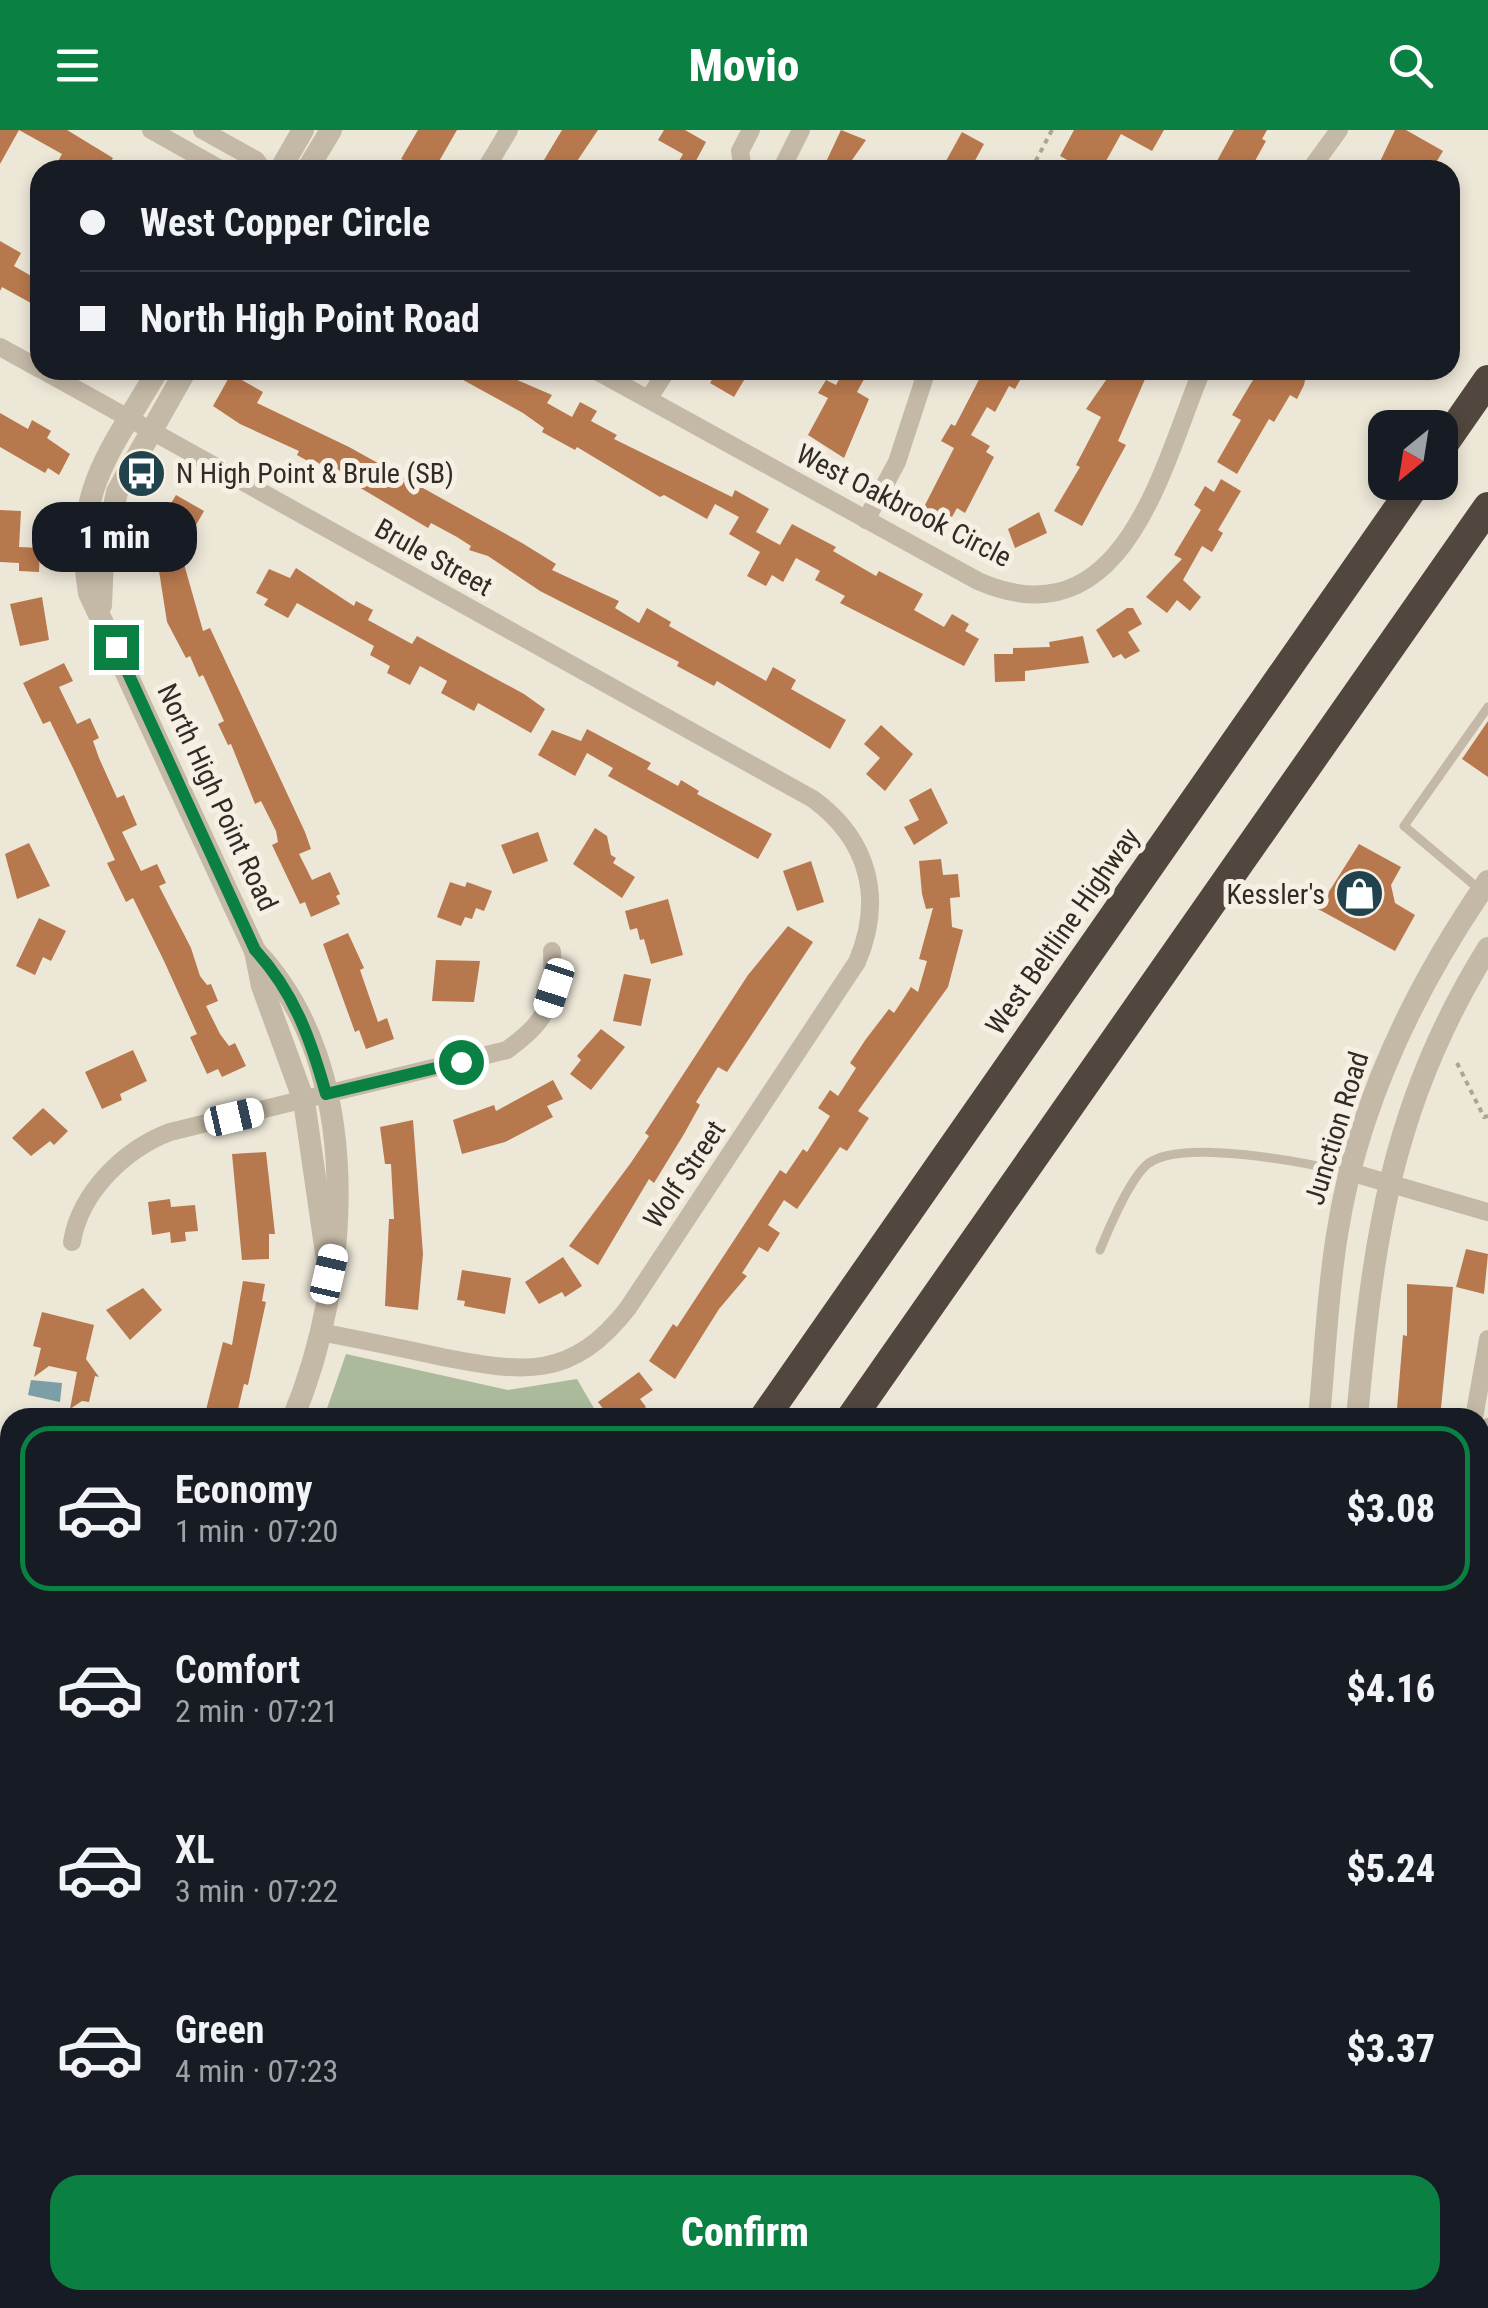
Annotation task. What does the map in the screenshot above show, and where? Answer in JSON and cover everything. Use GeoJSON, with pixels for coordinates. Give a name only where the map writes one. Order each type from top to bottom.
{"type":"FeatureCollection","features":[{"type":"Feature","properties":{"kind":"highway"},"geometry":{"type":"LineString","coordinates":[[1458,423],[1488,380]]}},
{"type":"Feature","properties":{"kind":"highway","name":"West Beltline Highway"},"geometry":{"type":"LineString","coordinates":[[771,1408],[1403,500]]}},
{"type":"Feature","properties":{"kind":"highway"},"geometry":{"type":"LineString","coordinates":[[858,1408],[1488,506]]}},
{"type":"Feature","properties":{"kind":"street"},"geometry":{"type":"LineString","coordinates":[[151,130],[204,160]]}},
{"type":"Feature","properties":{"kind":"street"},"geometry":{"type":"LineString","coordinates":[[202,130],[256,160]]}},
{"type":"Feature","properties":{"kind":"street"},"geometry":{"type":"LineString","coordinates":[[286,160],[303,130]]}},
{"type":"Feature","properties":{"kind":"street"},"geometry":{"type":"LineString","coordinates":[[313,160],[331,130]]}},
{"type":"Feature","properties":{"kind":"street"},"geometry":{"type":"LineString","coordinates":[[491,160],[509,130]]}},
{"type":"Feature","properties":{"kind":"street"},"geometry":{"type":"LineString","coordinates":[[741,160],[740,151],[751,130]]}},
{"type":"Feature","properties":{"kind":"street"},"geometry":{"type":"LineString","coordinates":[[787,160],[801,130]]}},
{"type":"Feature","properties":{"kind":"street"},"geometry":{"type":"LineString","coordinates":[[1317,160],[1339,130]]}},
{"type":"Feature","properties":{"kind":"street","name":"Brule Street"},"geometry":{"type":"LineString","coordinates":[[0,347],[30,363]]}},
{"type":"Feature","properties":{"kind":"street","name":"Brule Street"},"geometry":{"type":"LineString","coordinates":[[60,380],[798,790]]}},
{"type":"Feature","properties":{"kind":"street","name":"North High Point Road"},"geometry":{"type":"LineString","coordinates":[[152,380],[94,480],[87,504],[84,559],[89,594],[255,950],[262,986],[315,1097],[329,1274],[320,1332],[297,1408]]}},
{"type":"Feature","properties":{"kind":"street","name":"North High Point Road"},"geometry":{"type":"LineString","coordinates":[[101,614],[102,558],[112,508],[150,430],[180,380]]}},
{"type":"Feature","properties":{"kind":"street","name":"West Oakbrook Circle"},"geometry":{"type":"LineString","coordinates":[[614,380],[995,588],[1038,592],[1080,583],[1108,566],[1134,534],[1198,380]]}},
{"type":"Feature","properties":{"kind":"street"},"geometry":{"type":"LineString","coordinates":[[649,398],[661,380]]}},
{"type":"Feature","properties":{"kind":"street"},"geometry":{"type":"LineString","coordinates":[[866,520],[896,462],[923,380]]}},
{"type":"Feature","properties":{"kind":"street","name":"Wolf Street"},"geometry":{"type":"LineString","coordinates":[[320,1332],[526,1370],[579,1355],[614,1325],[846,979],[866,940],[872,889],[866,864],[842,824],[798,790]]}},
{"type":"Feature","properties":{"kind":"street","name":"Junction Road"},"geometry":{"type":"LineString","coordinates":[[1320,1408],[1330,1284],[1350,1172],[1397,1036],[1438,958],[1485,886]]}},
{"type":"Feature","properties":{"kind":"street"},"geometry":{"type":"LineString","coordinates":[[1358,1408],[1369,1278],[1402,1129],[1438,1039],[1488,948]]}},
{"type":"Feature","properties":{"kind":"street"},"geometry":{"type":"LineString","coordinates":[[72,1242],[75,1222],[100,1186],[141,1143],[170,1132],[507,1050],[544,1019],[554,988],[552,951]]}},
{"type":"Feature","properties":{"kind":"street"},"geometry":{"type":"LineString","coordinates":[[1350,1172],[1488,1212]]}},
{"type":"Feature","properties":{"kind":"street"},"geometry":{"type":"LineString","coordinates":[[1476,1408],[1488,1339]]}},
{"type":"Feature","properties":{"kind":"lane"},"geometry":{"type":"LineString","coordinates":[[1485,886],[1404,826],[1488,707]]}},
{"type":"Feature","properties":{"kind":"lane"},"geometry":{"type":"LineString","coordinates":[[1100,1250],[1144,1166],[1160,1156],[1210,1153],[1350,1172]]}},
{"type":"Feature","properties":{"kind":"path"},"geometry":{"type":"LineString","coordinates":[[1036,160],[1052,130]]}},
{"type":"Feature","properties":{"kind":"path"},"geometry":{"type":"LineString","coordinates":[[1457,1064],[1484,1117],[1488,1116]]}},
{"type":"Feature","properties":{"kind":"green space"},"geometry":{"type":"Polygon","coordinates":[[[346,1354],[508,1390],[577,1379],[594,1408],[327,1408],[346,1354]]]}},
{"type":"Feature","properties":{"kind":"water"},"geometry":{"type":"Polygon","coordinates":[[[31,1380],[62,1383],[60,1402],[28,1395],[31,1380]]]}},
{"type":"Feature","properties":{"kind":"building"},"geometry":{"type":"Polygon","coordinates":[[[0,130],[19,130],[0,164],[0,130]]]}},
{"type":"Feature","properties":{"kind":"building"},"geometry":{"type":"Polygon","coordinates":[[[19,130],[67,130],[113,158],[59,160],[62,154],[19,130]]]}},
{"type":"Feature","properties":{"kind":"building"},"geometry":{"type":"Polygon","coordinates":[[[418,130],[457,130],[440,160],[401,159],[418,130]]]}},
{"type":"Feature","properties":{"kind":"building"},"geometry":{"type":"Polygon","coordinates":[[[562,130],[598,130],[578,160],[544,160],[562,130]]]}},
{"type":"Feature","properties":{"kind":"building"},"geometry":{"type":"Polygon","coordinates":[[[664,130],[685,130],[706,142],[696,160],[680,160],[683,154],[658,140],[664,130]]]}},
{"type":"Feature","properties":{"kind":"building"},"geometry":{"type":"Polygon","coordinates":[[[841,130],[866,140],[852,160],[827,160],[841,130]]]}},
{"type":"Feature","properties":{"kind":"building"},"geometry":{"type":"Polygon","coordinates":[[[1074,130],[1164,130],[1152,151],[1121,134],[1107,160],[1067,160],[1060,156],[1074,130]]]}},
{"type":"Feature","properties":{"kind":"building"},"geometry":{"type":"Polygon","coordinates":[[[1234,130],[1267,130],[1256,160],[1218,160],[1234,130]]]}},
{"type":"Feature","properties":{"kind":"building"},"geometry":{"type":"Polygon","coordinates":[[[1395,130],[1406,130],[1443,151],[1438,160],[1381,160],[1395,130]]]}},
{"type":"Feature","properties":{"kind":"building"},"geometry":{"type":"Polygon","coordinates":[[[962,132],[984,144],[975,160],[947,160],[962,132]]]}},
{"type":"Feature","properties":{"kind":"building"},"geometry":{"type":"Polygon","coordinates":[[[0,241],[21,253],[14,266],[30,275],[30,302],[2,287],[0,291],[0,241]]]}},
{"type":"Feature","properties":{"kind":"building"},"geometry":{"type":"Polygon","coordinates":[[[228,380],[242,380],[263,392],[257,403],[349,447],[522,543],[556,564],[552,570],[619,601],[615,608],[639,623],[647,608],[671,622],[669,626],[766,681],[773,667],[796,680],[791,689],[846,720],[830,749],[717,681],[714,686],[677,666],[679,662],[540,591],[488,556],[469,550],[471,546],[457,537],[431,523],[428,528],[315,461],[313,464],[297,455],[299,451],[240,424],[213,406],[228,380]]]}},
{"type":"Feature","properties":{"kind":"building"},"geometry":{"type":"Polygon","coordinates":[[[463,380],[517,380],[552,395],[547,403],[572,417],[580,402],[597,411],[591,421],[617,435],[614,439],[732,497],[735,490],[769,509],[756,532],[780,545],[792,524],[836,547],[833,551],[876,576],[879,571],[923,594],[914,610],[944,627],[952,614],[969,624],[965,631],[979,639],[964,666],[840,603],[845,596],[815,580],[820,571],[796,558],[783,582],[772,575],[766,586],[747,576],[760,552],[729,534],[739,517],[715,504],[707,519],[664,495],[660,497],[577,447],[575,450],[542,432],[544,428],[463,380]]]}},
{"type":"Feature","properties":{"kind":"building"},"geometry":{"type":"Polygon","coordinates":[[[712,380],[744,380],[734,397],[710,383],[712,380]]]}},
{"type":"Feature","properties":{"kind":"building"},"geometry":{"type":"Polygon","coordinates":[[[826,380],[836,385],[839,380],[864,380],[857,392],[869,399],[844,458],[808,435],[828,398],[818,393],[826,380]]]}},
{"type":"Feature","properties":{"kind":"building"},"geometry":{"type":"Polygon","coordinates":[[[979,380],[1020,380],[1015,389],[1009,386],[995,412],[987,407],[971,435],[990,446],[986,452],[994,457],[965,513],[957,508],[952,517],[944,512],[941,516],[924,507],[954,448],[941,441],[951,424],[955,426],[979,380]]]}},
{"type":"Feature","properties":{"kind":"building"},"geometry":{"type":"Polygon","coordinates":[[[1106,380],[1145,380],[1118,441],[1126,445],[1082,526],[1054,511],[1080,467],[1076,465],[1101,417],[1086,409],[1106,380]]]}},
{"type":"Feature","properties":{"kind":"building"},"geometry":{"type":"Polygon","coordinates":[[[1253,380],[1305,380],[1297,399],[1290,395],[1274,422],[1269,419],[1237,474],[1217,462],[1241,420],[1232,415],[1253,380]]]}},
{"type":"Feature","properties":{"kind":"building"},"geometry":{"type":"Polygon","coordinates":[[[0,413],[28,429],[32,420],[51,431],[47,438],[70,454],[59,475],[48,468],[45,473],[0,447],[0,413]]]}},
{"type":"Feature","properties":{"kind":"building"},"geometry":{"type":"Polygon","coordinates":[[[1221,479],[1241,491],[1218,530],[1223,533],[1212,552],[1202,546],[1183,580],[1201,597],[1190,611],[1177,600],[1167,613],[1146,597],[1182,559],[1174,555],[1201,510],[1194,505],[1205,486],[1214,492],[1221,479]]]}},
{"type":"Feature","properties":{"kind":"building"},"geometry":{"type":"Polygon","coordinates":[[[176,495],[204,511],[183,548],[154,532],[176,495]]]}},
{"type":"Feature","properties":{"kind":"building"},"geometry":{"type":"Polygon","coordinates":[[[0,510],[21,511],[19,547],[40,548],[39,572],[19,571],[19,563],[0,562],[0,510]]]}},
{"type":"Feature","properties":{"kind":"building"},"geometry":{"type":"Polygon","coordinates":[[[1039,512],[1047,533],[1015,548],[1008,529],[1039,512]]]}},
{"type":"Feature","properties":{"kind":"building"},"geometry":{"type":"Polygon","coordinates":[[[184,564],[203,631],[210,628],[305,832],[311,849],[299,854],[312,880],[330,872],[340,894],[336,896],[340,904],[311,917],[305,902],[300,904],[272,845],[278,842],[276,831],[261,801],[255,804],[231,744],[228,745],[218,724],[224,721],[203,675],[199,677],[190,656],[186,658],[167,622],[159,571],[184,564]]]}},
{"type":"Feature","properties":{"kind":"building"},"geometry":{"type":"Polygon","coordinates":[[[296,568],[354,606],[356,601],[373,610],[368,620],[412,644],[417,636],[524,694],[545,709],[531,733],[478,703],[474,711],[441,693],[447,681],[420,666],[410,685],[387,673],[390,666],[370,655],[374,646],[297,603],[288,618],[264,605],[268,599],[256,593],[269,569],[290,578],[296,568]]]}},
{"type":"Feature","properties":{"kind":"building"},"geometry":{"type":"Polygon","coordinates":[[[42,597],[49,640],[20,646],[10,604],[42,597]]]}},
{"type":"Feature","properties":{"kind":"building"},"geometry":{"type":"Polygon","coordinates":[[[1127,608],[1133,608],[1142,624],[1128,632],[1140,651],[1125,659],[1121,654],[1113,658],[1096,630],[1127,608]]]}},
{"type":"Feature","properties":{"kind":"building"},"geometry":{"type":"Polygon","coordinates":[[[1083,636],[1089,663],[1025,671],[1025,681],[995,682],[994,654],[1013,654],[1013,648],[1050,647],[1049,642],[1083,636]]]}},
{"type":"Feature","properties":{"kind":"building"},"geometry":{"type":"Polygon","coordinates":[[[64,663],[73,681],[59,687],[77,724],[90,718],[99,738],[93,741],[99,758],[117,798],[124,795],[137,825],[122,832],[141,871],[157,864],[166,883],[159,886],[191,948],[200,976],[207,985],[211,984],[218,1001],[206,1006],[220,1034],[229,1046],[235,1043],[246,1066],[222,1077],[218,1069],[207,1074],[190,1037],[197,1034],[164,961],[133,898],[126,902],[107,863],[115,860],[73,768],[50,721],[43,724],[23,683],[64,663]]]}},
{"type":"Feature","properties":{"kind":"building"},"geometry":{"type":"Polygon","coordinates":[[[1488,721],[1488,777],[1462,759],[1488,721]]]}},
{"type":"Feature","properties":{"kind":"building"},"geometry":{"type":"Polygon","coordinates":[[[881,725],[913,754],[885,791],[866,774],[880,758],[864,744],[881,725]]]}},
{"type":"Feature","properties":{"kind":"building"},"geometry":{"type":"Polygon","coordinates":[[[587,729],[651,763],[647,769],[678,786],[681,780],[699,791],[697,794],[772,834],[758,859],[608,776],[613,768],[587,753],[575,776],[538,755],[552,730],[581,741],[587,729]]]}},
{"type":"Feature","properties":{"kind":"building"},"geometry":{"type":"Polygon","coordinates":[[[931,788],[948,823],[914,845],[904,827],[919,820],[909,800],[931,788]]]}},
{"type":"Feature","properties":{"kind":"building"},"geometry":{"type":"Polygon","coordinates":[[[595,828],[607,836],[611,855],[616,858],[613,863],[635,877],[622,898],[573,864],[595,828]]]}},
{"type":"Feature","properties":{"kind":"building"},"geometry":{"type":"Polygon","coordinates":[[[538,832],[548,861],[513,874],[501,845],[538,832]]]}},
{"type":"Feature","properties":{"kind":"building"},"geometry":{"type":"Polygon","coordinates":[[[29,843],[50,886],[17,899],[5,854],[29,843]]]}},
{"type":"Feature","properties":{"kind":"building","name":"Kessler's"},"geometry":{"type":"Polygon","coordinates":[[[1359,844],[1401,867],[1391,885],[1395,903],[1415,915],[1395,951],[1318,909],[1359,844]]]}},
{"type":"Feature","properties":{"kind":"building"},"geometry":{"type":"Polygon","coordinates":[[[941,859],[943,875],[958,874],[960,897],[950,898],[952,927],[963,930],[948,987],[858,1111],[869,1118],[847,1151],[840,1147],[797,1209],[784,1200],[768,1225],[780,1233],[768,1252],[759,1247],[742,1273],[747,1276],[719,1309],[675,1379],[649,1361],[673,1324],[677,1327],[780,1170],[786,1174],[803,1149],[807,1152],[830,1116],[818,1108],[830,1090],[838,1096],[856,1068],[850,1063],[866,1039],[889,1009],[894,1013],[911,987],[918,992],[927,961],[919,959],[933,908],[926,909],[919,861],[941,859]]]}},
{"type":"Feature","properties":{"kind":"building"},"geometry":{"type":"Polygon","coordinates":[[[811,861],[824,902],[797,911],[783,871],[811,861]]]}},
{"type":"Feature","properties":{"kind":"building"},"geometry":{"type":"Polygon","coordinates":[[[450,882],[465,887],[467,882],[492,891],[484,911],[476,908],[472,919],[465,917],[461,926],[437,917],[450,882]]]}},
{"type":"Feature","properties":{"kind":"building"},"geometry":{"type":"Polygon","coordinates":[[[668,899],[683,955],[651,964],[644,939],[640,940],[637,928],[630,930],[625,911],[668,899]]]}},
{"type":"Feature","properties":{"kind":"building"},"geometry":{"type":"Polygon","coordinates":[[[39,918],[66,931],[51,961],[43,957],[35,975],[16,966],[39,918]]]}},
{"type":"Feature","properties":{"kind":"building"},"geometry":{"type":"Polygon","coordinates":[[[788,926],[813,942],[727,1072],[718,1067],[696,1102],[700,1105],[684,1134],[654,1183],[649,1179],[598,1265],[569,1246],[649,1136],[645,1133],[748,975],[788,926]]]}},
{"type":"Feature","properties":{"kind":"building"},"geometry":{"type":"Polygon","coordinates":[[[348,933],[364,968],[360,970],[378,1022],[387,1018],[394,1039],[366,1049],[359,1030],[355,1032],[323,944],[348,933]]]}},
{"type":"Feature","properties":{"kind":"building"},"geometry":{"type":"Polygon","coordinates":[[[436,960],[480,961],[474,1002],[432,1001],[436,960]]]}},
{"type":"Feature","properties":{"kind":"building"},"geometry":{"type":"Polygon","coordinates":[[[624,974],[651,979],[641,1026],[613,1021],[624,974]]]}},
{"type":"Feature","properties":{"kind":"building"},"geometry":{"type":"Polygon","coordinates":[[[601,1029],[625,1047],[591,1090],[570,1074],[581,1060],[577,1056],[601,1029]]]}},
{"type":"Feature","properties":{"kind":"building"},"geometry":{"type":"Polygon","coordinates":[[[133,1050],[147,1081],[120,1094],[122,1100],[102,1109],[85,1072],[133,1050]]]}},
{"type":"Feature","properties":{"kind":"building"},"geometry":{"type":"Polygon","coordinates":[[[553,1080],[563,1099],[547,1106],[553,1117],[505,1142],[462,1154],[453,1120],[494,1105],[496,1111],[553,1080]]]}},
{"type":"Feature","properties":{"kind":"building"},"geometry":{"type":"Polygon","coordinates":[[[43,1108],[68,1131],[54,1145],[50,1141],[31,1156],[12,1138],[43,1108]]]}},
{"type":"Feature","properties":{"kind":"building"},"geometry":{"type":"Polygon","coordinates":[[[413,1120],[423,1254],[418,1310],[385,1306],[389,1219],[394,1219],[391,1164],[385,1164],[380,1127],[413,1120]]]}},
{"type":"Feature","properties":{"kind":"building"},"geometry":{"type":"Polygon","coordinates":[[[266,1152],[275,1234],[269,1234],[269,1259],[242,1260],[232,1154],[266,1152]]]}},
{"type":"Feature","properties":{"kind":"building"},"geometry":{"type":"Polygon","coordinates":[[[170,1199],[171,1207],[195,1205],[198,1231],[185,1232],[186,1241],[171,1243],[170,1232],[152,1235],[148,1202],[170,1199]]]}},
{"type":"Feature","properties":{"kind":"building"},"geometry":{"type":"Polygon","coordinates":[[[1466,1249],[1488,1254],[1484,1294],[1456,1287],[1466,1249]]]}},
{"type":"Feature","properties":{"kind":"building"},"geometry":{"type":"Polygon","coordinates":[[[563,1257],[582,1286],[565,1297],[562,1292],[539,1304],[525,1282],[563,1257]]]}},
{"type":"Feature","properties":{"kind":"building"},"geometry":{"type":"Polygon","coordinates":[[[462,1270],[511,1278],[505,1314],[464,1306],[465,1301],[457,1300],[462,1270]]]}},
{"type":"Feature","properties":{"kind":"building"},"geometry":{"type":"Polygon","coordinates":[[[243,1281],[265,1284],[262,1301],[266,1302],[248,1385],[244,1384],[238,1408],[206,1408],[223,1342],[232,1345],[243,1281]]]}},
{"type":"Feature","properties":{"kind":"building"},"geometry":{"type":"Polygon","coordinates":[[[1407,1284],[1453,1287],[1441,1408],[1397,1408],[1403,1335],[1407,1336],[1407,1284]]]}},
{"type":"Feature","properties":{"kind":"building"},"geometry":{"type":"Polygon","coordinates":[[[143,1288],[162,1310],[130,1340],[106,1310],[143,1288]]]}},
{"type":"Feature","properties":{"kind":"building"},"geometry":{"type":"Polygon","coordinates":[[[42,1312],[94,1325],[86,1359],[99,1377],[95,1376],[89,1402],[82,1401],[70,1408],[77,1372],[49,1366],[34,1377],[41,1348],[33,1346],[42,1312]]]}},
{"type":"Feature","properties":{"kind":"building"},"geometry":{"type":"Polygon","coordinates":[[[639,1372],[653,1390],[640,1399],[645,1408],[602,1408],[598,1402],[639,1372]]]}},
{"type":"Feature","properties":{"kind":"place","name":"N High Point & Brule (SB)"},"geometry":{"type":"Point","coordinates":[141,473]}},
{"type":"Feature","properties":{"kind":"place","name":"Kessler's"},"geometry":{"type":"Point","coordinates":[1360,894]}},
{"type":"Feature","properties":{"kind":"route"},"geometry":{"type":"LineString","coordinates":[[116,647],[255,950],[282,978],[314,1050],[326,1094],[461,1062]]}}]}
